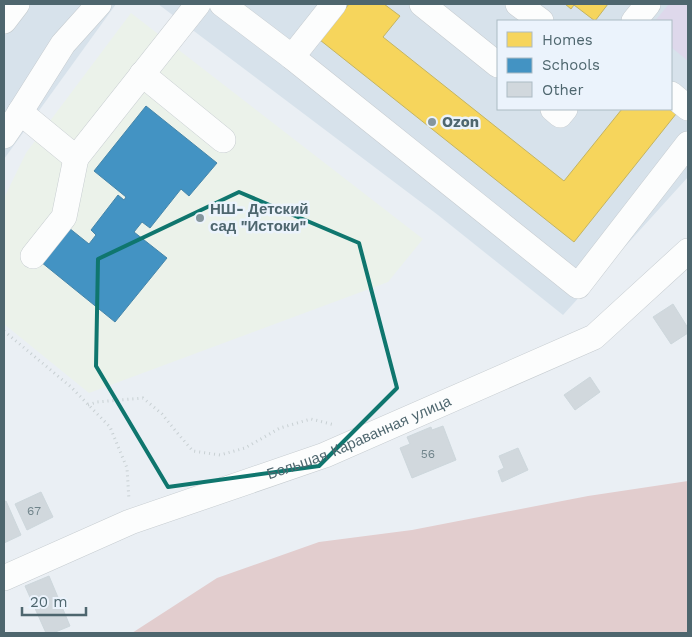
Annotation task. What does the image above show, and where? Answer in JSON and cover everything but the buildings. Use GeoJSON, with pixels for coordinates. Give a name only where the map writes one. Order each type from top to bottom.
{"type":"FeatureCollection","features":[{"type":"Feature","properties":{"kind":"street"},"geometry":{"type":"LineString","coordinates":[[4,21],[17,4]]}},
{"type":"Feature","properties":{"kind":"street"},"geometry":{"type":"LineString","coordinates":[[76,158],[10,123],[64,44],[99,4]]}},
{"type":"Feature","properties":{"kind":"street"},"geometry":{"type":"LineString","coordinates":[[33,256],[64,217],[76,158],[198,4]]}},
{"type":"Feature","properties":{"kind":"street"},"geometry":{"type":"LineString","coordinates":[[222,4],[292,57],[578,286],[688,144]]}},
{"type":"Feature","properties":{"kind":"street"},"geometry":{"type":"LineString","coordinates":[[292,57],[334,4]]}},
{"type":"Feature","properties":{"kind":"street"},"geometry":{"type":"LineString","coordinates":[[422,4],[497,64]]}},
{"type":"Feature","properties":{"kind":"street"},"geometry":{"type":"LineString","coordinates":[[518,4],[540,20]]}},
{"type":"Feature","properties":{"kind":"street"},"geometry":{"type":"LineString","coordinates":[[635,20],[648,4]]}},
{"type":"Feature","properties":{"kind":"street"},"geometry":{"type":"LineString","coordinates":[[142,74],[223,140]]}},
{"type":"Feature","properties":{"kind":"street"},"geometry":{"type":"LineString","coordinates":[[672,95],[688,108]]}},
{"type":"Feature","properties":{"kind":"street"},"geometry":{"type":"LineString","coordinates":[[554,110],[560,115],[564,110]]}},
{"type":"Feature","properties":{"kind":"street","name":"Большая Караванная улица"},"geometry":{"type":"LineString","coordinates":[[4,578],[130,522],[325,455],[594,337],[684,262]]}},
{"type":"Feature","properties":{"kind":"path"},"geometry":{"type":"LineString","coordinates":[[4,331],[71,387],[110,427],[127,468],[130,522]]}},
{"type":"Feature","properties":{"kind":"path"},"geometry":{"type":"LineString","coordinates":[[88,405],[97,402],[143,398],[162,414],[193,451],[220,455],[245,448],[280,428],[311,419],[342,427]]}},
{"type":"Feature","properties":{"kind":"highlighted area"},"geometry":{"type":"Polygon","coordinates":[[[239,192],[359,243],[397,388],[319,466],[168,487],[96,366],[98,259],[239,192]]]}},
{"type":"Feature","properties":{"kind":"shaded area"},"geometry":{"type":"Polygon","coordinates":[[[4,4],[116,4],[4,159],[4,4]]]}},
{"type":"Feature","properties":{"kind":"shaded area"},"geometry":{"type":"Polygon","coordinates":[[[158,4],[688,4],[688,177],[563,315],[438,215],[158,4]]]}},
{"type":"Feature","properties":{"kind":"shaded area"},"geometry":{"type":"Polygon","coordinates":[[[669,4],[688,4],[688,61],[672,48],[672,20],[656,20],[669,4]]]}},
{"type":"Feature","properties":{"kind":"shaded area","name":"НШ- Детский сад \"Истоки\""},"geometry":{"type":"Polygon","coordinates":[[[131,13],[423,239],[388,282],[89,393],[4,324],[4,198],[26,153],[131,13]]]}},
{"type":"Feature","properties":{"kind":"shaded area"},"geometry":{"type":"Polygon","coordinates":[[[688,481],[688,633],[132,633],[217,578],[319,542],[412,530],[588,496],[688,481]]]}},
{"type":"Feature","properties":{"kind":"place","name":"Ozon"},"geometry":{"type":"Point","coordinates":[432,122]}},
{"type":"Feature","properties":{"kind":"place","name":"НШ- Детский сад \"Истоки\""},"geometry":{"type":"Point","coordinates":[200,218]}}]}
